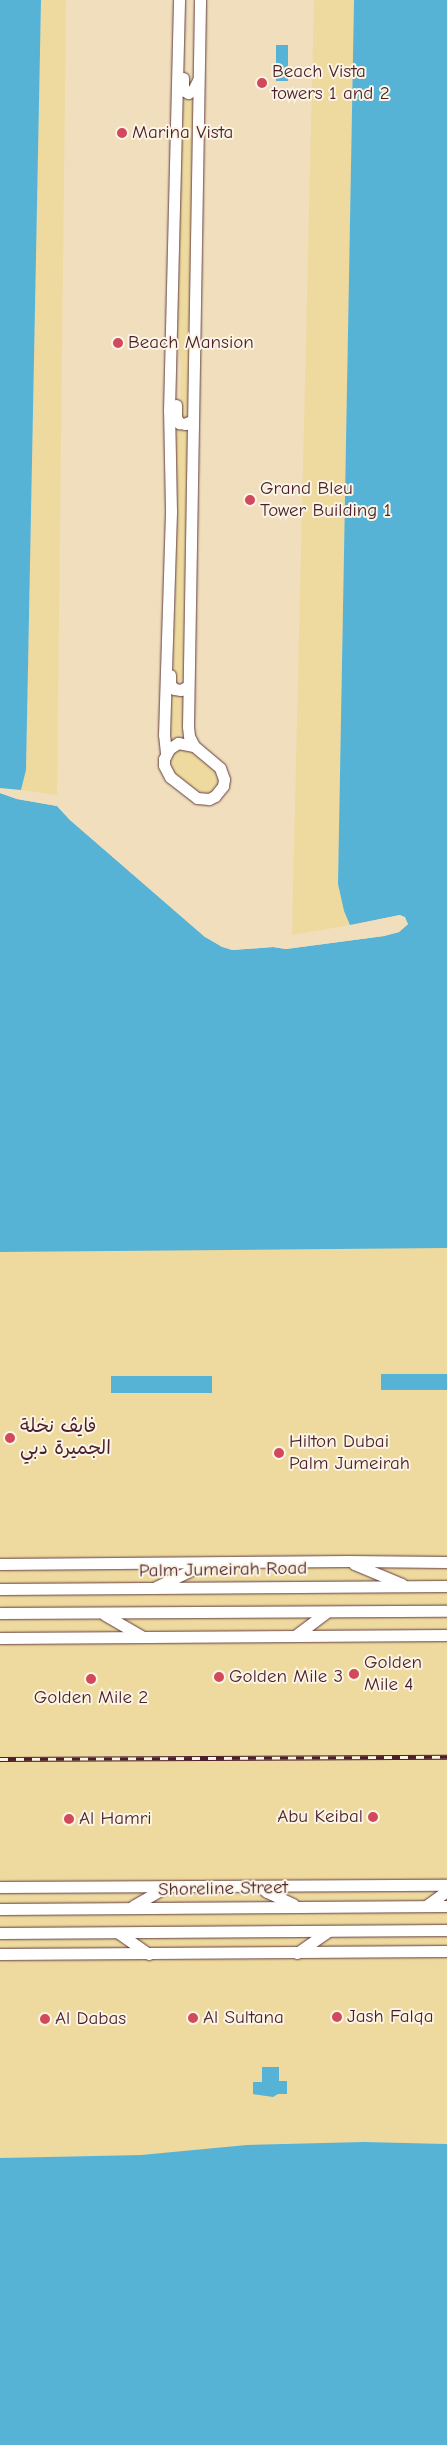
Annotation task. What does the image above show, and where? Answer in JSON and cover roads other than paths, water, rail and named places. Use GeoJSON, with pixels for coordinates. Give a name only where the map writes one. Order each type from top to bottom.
{"type":"FeatureCollection","features":[{"type":"Feature","properties":{"kind":"street"},"geometry":{"type":"LineString","coordinates":[[178,0],[170,347],[171,511],[164,735],[166,754],[164,765],[170,777],[191,795],[203,800],[216,796],[223,786],[222,773],[194,746],[188,732],[200,0]]}},
{"type":"Feature","properties":{"kind":"street"},"geometry":{"type":"LineString","coordinates":[[178,52],[184,54],[183,87],[185,92],[191,92],[198,79]]}},
{"type":"Feature","properties":{"kind":"street"},"geometry":{"type":"LineString","coordinates":[[170,347],[177,362],[177,420],[185,424],[193,420]]}},
{"type":"Feature","properties":{"kind":"street"},"geometry":{"type":"LineString","coordinates":[[194,386],[204,372]]}},
{"type":"Feature","properties":{"kind":"street"},"geometry":{"type":"LineString","coordinates":[[192,483],[202,497]]}},
{"type":"Feature","properties":{"kind":"street"},"geometry":{"type":"LineString","coordinates":[[167,654],[170,663],[172,687],[177,690],[188,686]]}},
{"type":"Feature","properties":{"kind":"street"},"geometry":{"type":"LineString","coordinates":[[166,754],[178,744],[194,746]]}},
{"type":"Feature","properties":{"kind":"street"},"geometry":{"type":"LineString","coordinates":[[348,1561],[406,1585]]}},
{"type":"Feature","properties":{"kind":"street"},"geometry":{"type":"LineString","coordinates":[[0,1564],[447,1562]]}},
{"type":"Feature","properties":{"kind":"street"},"geometry":{"type":"LineString","coordinates":[[152,1588],[206,1563]]}},
{"type":"Feature","properties":{"kind":"street","name":"Palm Jumeirah Road"},"geometry":{"type":"LineString","coordinates":[[1,1588],[447,1586]]}},
{"type":"Feature","properties":{"kind":"street"},"geometry":{"type":"LineString","coordinates":[[0,1613],[447,1611]]}},
{"type":"Feature","properties":{"kind":"street"},"geometry":{"type":"LineString","coordinates":[[295,1636],[327,1612]]}},
{"type":"Feature","properties":{"kind":"street"},"geometry":{"type":"LineString","coordinates":[[103,1614],[143,1637]]}},
{"type":"Feature","properties":{"kind":"street"},"geometry":{"type":"LineString","coordinates":[[0,1638],[447,1635]]}},
{"type":"Feature","properties":{"kind":"street"},"geometry":{"type":"LineString","coordinates":[[0,1886],[165,1887],[447,1884]]}},
{"type":"Feature","properties":{"kind":"street"},"geometry":{"type":"LineString","coordinates":[[259,1886],[264,1891],[296,1906]]}},
{"type":"Feature","properties":{"kind":"street"},"geometry":{"type":"LineString","coordinates":[[131,1907],[165,1887]]}},
{"type":"Feature","properties":{"kind":"street"},"geometry":{"type":"LineString","coordinates":[[426,1906],[447,1891]]}},
{"type":"Feature","properties":{"kind":"street","name":"Shoreline Street"},"geometry":{"type":"LineString","coordinates":[[0,1909],[447,1906]]}},
{"type":"Feature","properties":{"kind":"street"},"geometry":{"type":"LineString","coordinates":[[0,1933],[120,1934],[447,1930]]}},
{"type":"Feature","properties":{"kind":"street"},"geometry":{"type":"LineString","coordinates":[[297,1953],[328,1931]]}},
{"type":"Feature","properties":{"kind":"street"},"geometry":{"type":"LineString","coordinates":[[120,1934],[149,1954]]}},
{"type":"Feature","properties":{"kind":"street"},"geometry":{"type":"LineString","coordinates":[[0,1954],[447,1951]]}},
{"type":"Feature","properties":{"kind":"water"},"geometry":{"type":"Polygon","coordinates":[[[0,0],[41,0],[26,770],[21,790],[0,788],[0,0]]]}},
{"type":"Feature","properties":{"kind":"water"},"geometry":{"type":"Polygon","coordinates":[[[354,0],[447,0],[447,1248],[0,1252],[0,793],[17,799],[57,806],[70,820],[205,937],[232,950],[273,947],[286,949],[384,936],[399,932],[408,924],[400,915],[350,925],[344,911],[338,884],[354,0]]]}},
{"type":"Feature","properties":{"kind":"water"},"geometry":{"type":"Polygon","coordinates":[[[276,45],[288,45],[288,81],[276,81],[276,45]]]}},
{"type":"Feature","properties":{"kind":"water"},"geometry":{"type":"Polygon","coordinates":[[[381,1374],[447,1374],[447,1390],[381,1390],[381,1374]]]}},
{"type":"Feature","properties":{"kind":"water"},"geometry":{"type":"Polygon","coordinates":[[[111,1376],[212,1376],[212,1393],[111,1393],[111,1376]]]}},
{"type":"Feature","properties":{"kind":"water"},"geometry":{"type":"Polygon","coordinates":[[[262,2067],[279,2067],[279,2081],[287,2081],[287,2094],[278,2094],[273,2097],[253,2094],[253,2082],[262,2082],[262,2067]]]}},
{"type":"Feature","properties":{"kind":"water"},"geometry":{"type":"Polygon","coordinates":[[[364,2142],[447,2144],[447,2445],[0,2445],[0,2158],[141,2155],[247,2145],[364,2142]]]}},
{"type":"Feature","properties":{"kind":"railway"},"geometry":{"type":"LineString","coordinates":[[0,1759],[447,1757]]}},
{"type":"Feature","properties":{"kind":"place","name":"Beach Vista towers 1 and 2"},"geometry":{"type":"Point","coordinates":[262,83]}},
{"type":"Feature","properties":{"kind":"place","name":"Marina Vista"},"geometry":{"type":"Point","coordinates":[122,133]}},
{"type":"Feature","properties":{"kind":"place","name":"Beach Mansion"},"geometry":{"type":"Point","coordinates":[118,343]}},
{"type":"Feature","properties":{"kind":"place","name":"Grand Bleu Tower Building 1"},"geometry":{"type":"Point","coordinates":[250,500]}},
{"type":"Feature","properties":{"kind":"place","name":"فايڤ نخلة الجميرة دبي"},"geometry":{"type":"Point","coordinates":[10,1438]}},
{"type":"Feature","properties":{"kind":"place","name":"Hilton Dubai Palm Jumeirah"},"geometry":{"type":"Point","coordinates":[279,1453]}},
{"type":"Feature","properties":{"kind":"place","name":"Golden Mile 4"},"geometry":{"type":"Point","coordinates":[354,1674]}},
{"type":"Feature","properties":{"kind":"place","name":"Golden Mile 3"},"geometry":{"type":"Point","coordinates":[219,1677]}},
{"type":"Feature","properties":{"kind":"place","name":"Golden Mile 2"},"geometry":{"type":"Point","coordinates":[91,1679]}},
{"type":"Feature","properties":{"kind":"place","name":"Abu Keibal"},"geometry":{"type":"Point","coordinates":[373,1817]}},
{"type":"Feature","properties":{"kind":"place","name":"Al Hamri"},"geometry":{"type":"Point","coordinates":[69,1819]}},
{"type":"Feature","properties":{"kind":"place","name":"Jash Falqa"},"geometry":{"type":"Point","coordinates":[337,2017]}},
{"type":"Feature","properties":{"kind":"place","name":"Al Sultana"},"geometry":{"type":"Point","coordinates":[193,2018]}},
{"type":"Feature","properties":{"kind":"place","name":"Al Dabas"},"geometry":{"type":"Point","coordinates":[45,2019]}}]}
